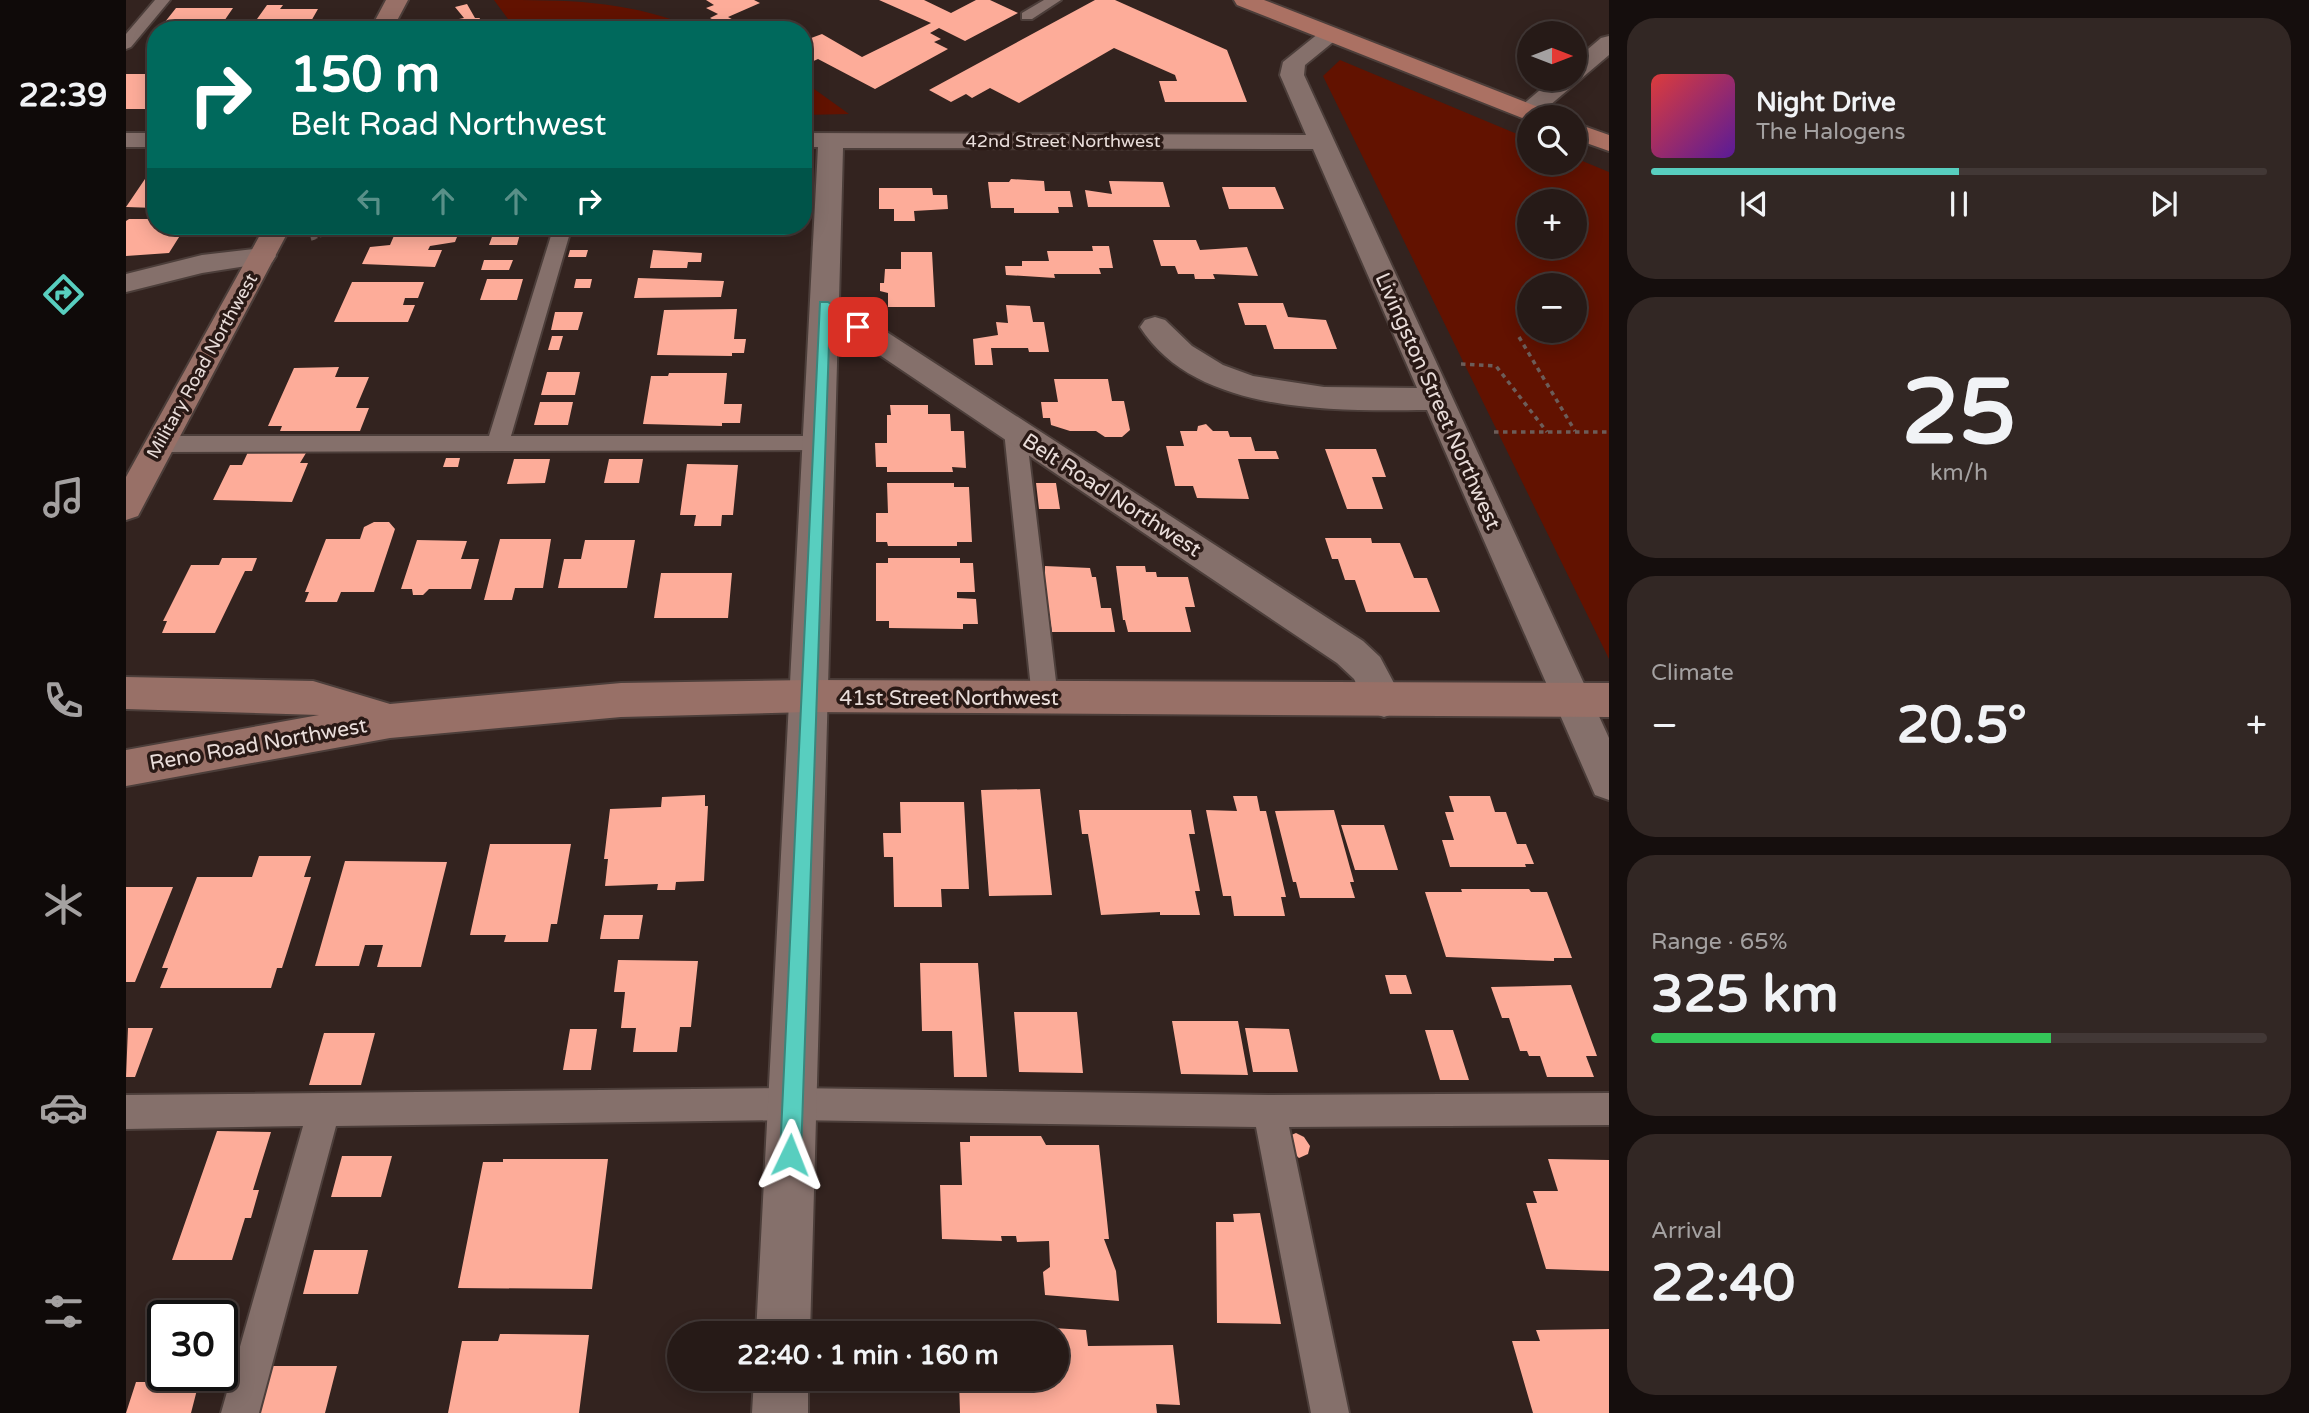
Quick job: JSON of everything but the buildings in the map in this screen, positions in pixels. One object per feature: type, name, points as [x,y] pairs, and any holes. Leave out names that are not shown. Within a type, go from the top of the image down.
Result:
[{"type":"main road","points":[[386,21],[397,0]]},
{"type":"main road","points":[[1245,0],[1517,108]]},
{"type":"main road","points":[[1587,135],[1609,144]]},
{"type":"main road","name":"Military Road Northwest","points":[[126,506],[262,256],[288,235]]},
{"type":"main road","name":"41st Street Northwest","points":[[126,693],[313,697],[390,721],[589,702],[809,696],[1590,700]]},
{"type":"main road","name":"Reno Road Northwest","points":[[126,768],[226,748],[390,721]]},
{"type":"street","name":"Livingston Street Northwest","points":[[1332,34],[1294,62],[1291,68],[1437,399],[1590,700],[1609,782]]},
{"type":"street","points":[[1587,62],[1609,43]]},
{"type":"street","points":[[1544,105],[1556,91]]},
{"type":"street","points":[[126,140],[147,140]]},
{"type":"street","name":"42nd Street Northwest","points":[[812,141],[1322,142]]},
{"type":"street","points":[[784,1321],[831,141]]},
{"type":"street","points":[[126,283],[202,264],[262,256]]},
{"type":"street","name":"Belt Road Northwest","points":[[824,304],[1350,652],[1367,668],[1384,700]]},
{"type":"street","points":[[1155,327],[1182,354],[1212,373],[1247,384],[1322,397],[1437,399]]},
{"type":"street","points":[[780,1413],[781,1391]]},
{"type":"lane","points":[[126,44],[163,0]]},
{"type":"lane","points":[[1027,16],[1054,0]]},
{"type":"lane","points":[[498,444],[560,235]]},
{"type":"lane","points":[[1015,431],[1045,698]]},
{"type":"lane","points":[[160,444],[819,444]]},
{"type":"lane","points":[[126,1112],[792,1104],[1269,1111],[1609,1109]]},
{"type":"lane","points":[[240,1413],[324,1111]]},
{"type":"lane","points":[[1269,1111],[1329,1413]]},
{"type":"path","points":[[1523,343],[1575,432]]},
{"type":"path","points":[[1456,364],[1496,366],[1504,372],[1546,432]]},
{"type":"path","points":[[1489,432],[1609,432]]},
{"type":"shaded area","points":[[494,0],[599,4],[624,7],[677,21],[509,21]]},
{"type":"shaded area","points":[[1340,60],[1517,134],[1517,175],[1587,175],[1587,163],[1609,172],[1609,659],[1323,76]]},
{"type":"shaded area","points":[[812,87],[849,114],[812,115]]},
{"type":"route","points":[[790,1155],[824,304],[858,327]]}]
